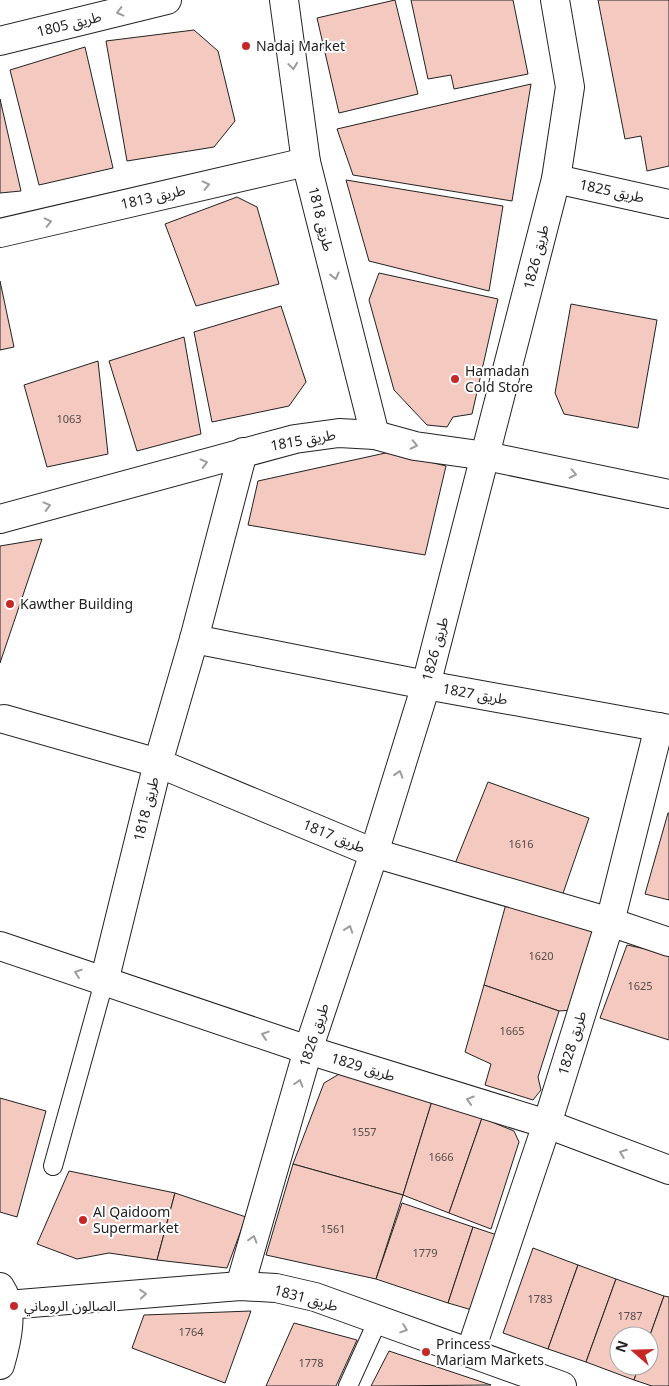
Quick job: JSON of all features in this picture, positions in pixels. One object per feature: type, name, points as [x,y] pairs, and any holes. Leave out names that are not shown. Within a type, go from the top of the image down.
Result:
[{"type":"street","name":"طريق 1805","points":[[0,41],[167,0]]},
{"type":"street","name":"طريق 1818","points":[[284,0],[306,162],[375,435]]},
{"type":"street","name":"طريق 1826","points":[[240,1286],[308,1050],[374,853],[426,685],[556,179],[570,88],[555,0]]},
{"type":"street","name":"طريق 1813","points":[[0,233],[306,162]]},
{"type":"street","name":"طريق 1825","points":[[556,179],[669,204]]},
{"type":"street","name":"طريق 1815","points":[[0,519],[243,452],[296,439],[339,433],[375,435],[415,446],[486,456],[669,494]]},
{"type":"street","name":"طريق 1818","points":[[104,982],[158,763],[194,639],[243,452]]},
{"type":"street","name":"طريق 1827","points":[[194,639],[426,685],[664,728]]},
{"type":"street","name":"طريق 1817","points":[[4,719],[158,763],[374,853],[610,922],[669,942]]},
{"type":"street","name":"طريق 1828","points":[[470,1353],[547,1124],[610,922],[664,728]]},
{"type":"street","name":"طريق 1829","points":[[0,946],[308,1050],[547,1124],[669,1170]]},
{"type":"street","name":"طريق 1831","points":[[4,1296],[240,1286],[276,1288],[315,1298],[562,1386]]},
{"type":"street","points":[[0,1365],[7,1339],[4,1296]]},
{"type":"lane","name":"طريق 1818","points":[[53,1166],[104,982]]},
{"type":"lane","points":[[348,1386],[378,1320]]},
{"type":"building","points":[[395,0],[418,94],[339,113],[317,18]]},
{"type":"building","points":[[411,0],[513,0],[528,74],[454,89],[451,75],[428,79]]},
{"type":"building","points":[[598,0],[669,0],[669,166],[647,171],[641,136],[625,139]]},
{"type":"building","points":[[194,30],[218,51],[235,121],[214,147],[127,161],[106,41]]},
{"type":"building","points":[[85,47],[113,168],[39,185],[10,70]]},
{"type":"building","points":[[531,84],[512,201],[353,175],[337,129]]},
{"type":"building","points":[[0,99],[21,191],[0,193]]},
{"type":"building","points":[[346,180],[503,206],[489,291],[369,261]]},
{"type":"building","points":[[237,197],[257,207],[279,284],[196,306],[165,224]]},
{"type":"building","points":[[379,273],[498,299],[472,414],[453,417],[447,427],[427,425],[394,390],[369,300]]},
{"type":"building","points":[[0,281],[14,347],[0,350]]},
{"type":"building","points":[[571,304],[657,320],[638,428],[564,414],[555,393]]},
{"type":"building","points":[[281,306],[306,382],[289,406],[212,422],[194,332]]},
{"type":"building","points":[[184,337],[201,434],[137,451],[109,361]]},
{"type":"building","points":[[98,361],[108,454],[47,467],[24,385]]},
{"type":"building","points":[[390,452],[446,466],[425,555],[248,525],[258,481]]},
{"type":"building","name":"Kawther Building","points":[[42,539],[0,663],[0,546]]},
{"type":"building","points":[[488,782],[589,818],[560,902],[452,871]]},
{"type":"building","points":[[669,813],[669,900],[645,894]]},
{"type":"building","points":[[507,900],[600,926],[572,1010],[559,1011],[484,985]]},
{"type":"building","points":[[627,945],[669,954],[669,1040],[600,1018]]},
{"type":"building","points":[[484,985],[559,1011],[538,1077],[541,1090],[533,1100],[485,1085],[491,1064],[465,1052]]},
{"type":"building","points":[[341,1073],[432,1101],[403,1195],[293,1164],[324,1083]]},
{"type":"building","points":[[0,1098],[46,1111],[17,1217],[0,1212]]},
{"type":"building","points":[[432,1101],[482,1118],[449,1213],[403,1195]]},
{"type":"building","points":[[482,1118],[514,1131],[519,1142],[491,1229],[449,1213]]},
{"type":"building","points":[[293,1164],[403,1195],[376,1279],[266,1255]]},
{"type":"building","points":[[69,1171],[175,1193],[157,1260],[109,1253],[77,1259],[37,1244]]},
{"type":"building","points":[[175,1193],[246,1217],[227,1268],[157,1260]]},
{"type":"building","points":[[402,1203],[473,1227],[448,1303],[376,1279]]},
{"type":"building","points":[[473,1227],[497,1235],[472,1310],[448,1303]]},
{"type":"building","points":[[533,1248],[578,1265],[548,1349],[503,1333]]},
{"type":"building","points":[[578,1265],[616,1279],[586,1362],[548,1349]]},
{"type":"building","points":[[616,1279],[664,1296],[653,1326],[609,1326],[609,1371],[586,1362]]},
{"type":"building","points":[[664,1296],[669,1297],[669,1386],[652,1386],[634,1380],[635,1376],[659,1376],[659,1326],[653,1326]]},
{"type":"building","points":[[251,1311],[225,1383],[132,1348],[144,1315]]},
{"type":"building","points":[[294,1323],[357,1340],[336,1386],[266,1386]]},
{"type":"building","points":[[389,1351],[491,1385],[371,1386]]},
{"type":"building","points":[[623,1376],[635,1376],[634,1380]]},
{"type":"place","name":"Nadaj Market","points":[[246,46]]},
{"type":"place","name":"Hamadan Cold Store","points":[[455,379]]},
{"type":"place","name":"Kawther Building","points":[[10,604]]},
{"type":"place","name":"Al Qaidoom Supermarket","points":[[83,1220]]},
{"type":"place","name":"الصالون الروماني","points":[[14,1306]]},
{"type":"place","name":"Princess Mariam Markets","points":[[426,1352]]}]
